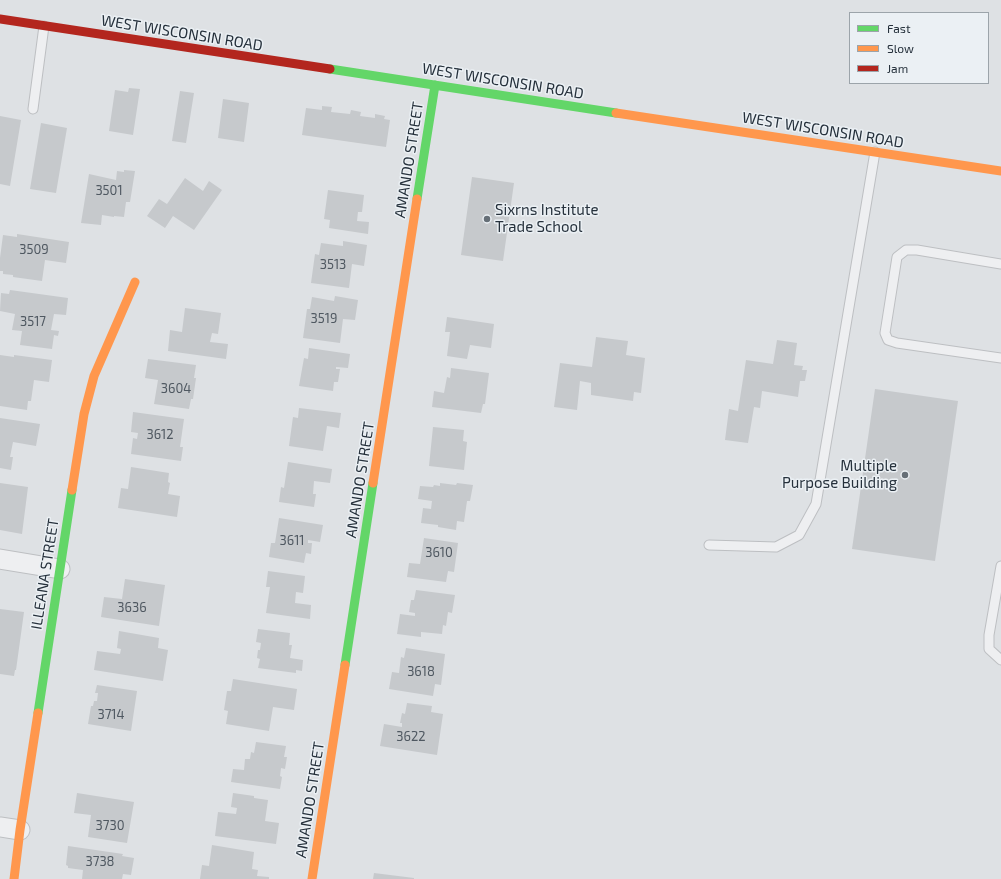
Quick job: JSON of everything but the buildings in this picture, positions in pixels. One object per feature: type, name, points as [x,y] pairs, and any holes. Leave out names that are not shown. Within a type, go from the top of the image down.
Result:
[{"type":"street","name":"WEST WISCONSIN ROAD","points":[[0,19],[1001,170]]},
{"type":"street","name":"AMANDO STREET","points":[[312,879],[435,85]]},
{"type":"street","name":"ILLEANA STREET","points":[[14,879],[20,830],[84,414],[94,376],[136,282]]},
{"type":"street","points":[[0,559],[60,569]]},
{"type":"street","points":[[0,827],[20,830]]},
{"type":"lane","points":[[33,109],[44,26]]},
{"type":"lane","points":[[709,545],[776,547],[799,535],[816,504],[875,152]]},
{"type":"lane","points":[[1001,264],[917,250],[906,250],[898,257],[885,333],[888,340],[897,343],[1001,358]]},
{"type":"lane","points":[[1001,566],[990,635],[990,649],[1001,660]]},
{"type":"traffic: fast","points":[[330,69],[616,113]]},
{"type":"traffic: fast","points":[[417,199],[435,85]]},
{"type":"traffic: fast","points":[[345,665],[373,483]]},
{"type":"traffic: fast","points":[[38,713],[72,490]]},
{"type":"traffic: slow","points":[[616,113],[1001,171]]},
{"type":"traffic: slow","points":[[373,483],[417,199]]},
{"type":"traffic: slow","points":[[72,490],[84,414],[94,376],[135,282]]},
{"type":"traffic: slow","points":[[312,879],[345,665]]},
{"type":"traffic: slow","points":[[14,879],[38,713]]},
{"type":"traffic: jam","points":[[0,19],[330,69]]},
{"type":"place","name":"Sixrns Institute Trade School","points":[[487,219]]},
{"type":"place","name":"Multiple Purpose Building","points":[[905,475]]}]
